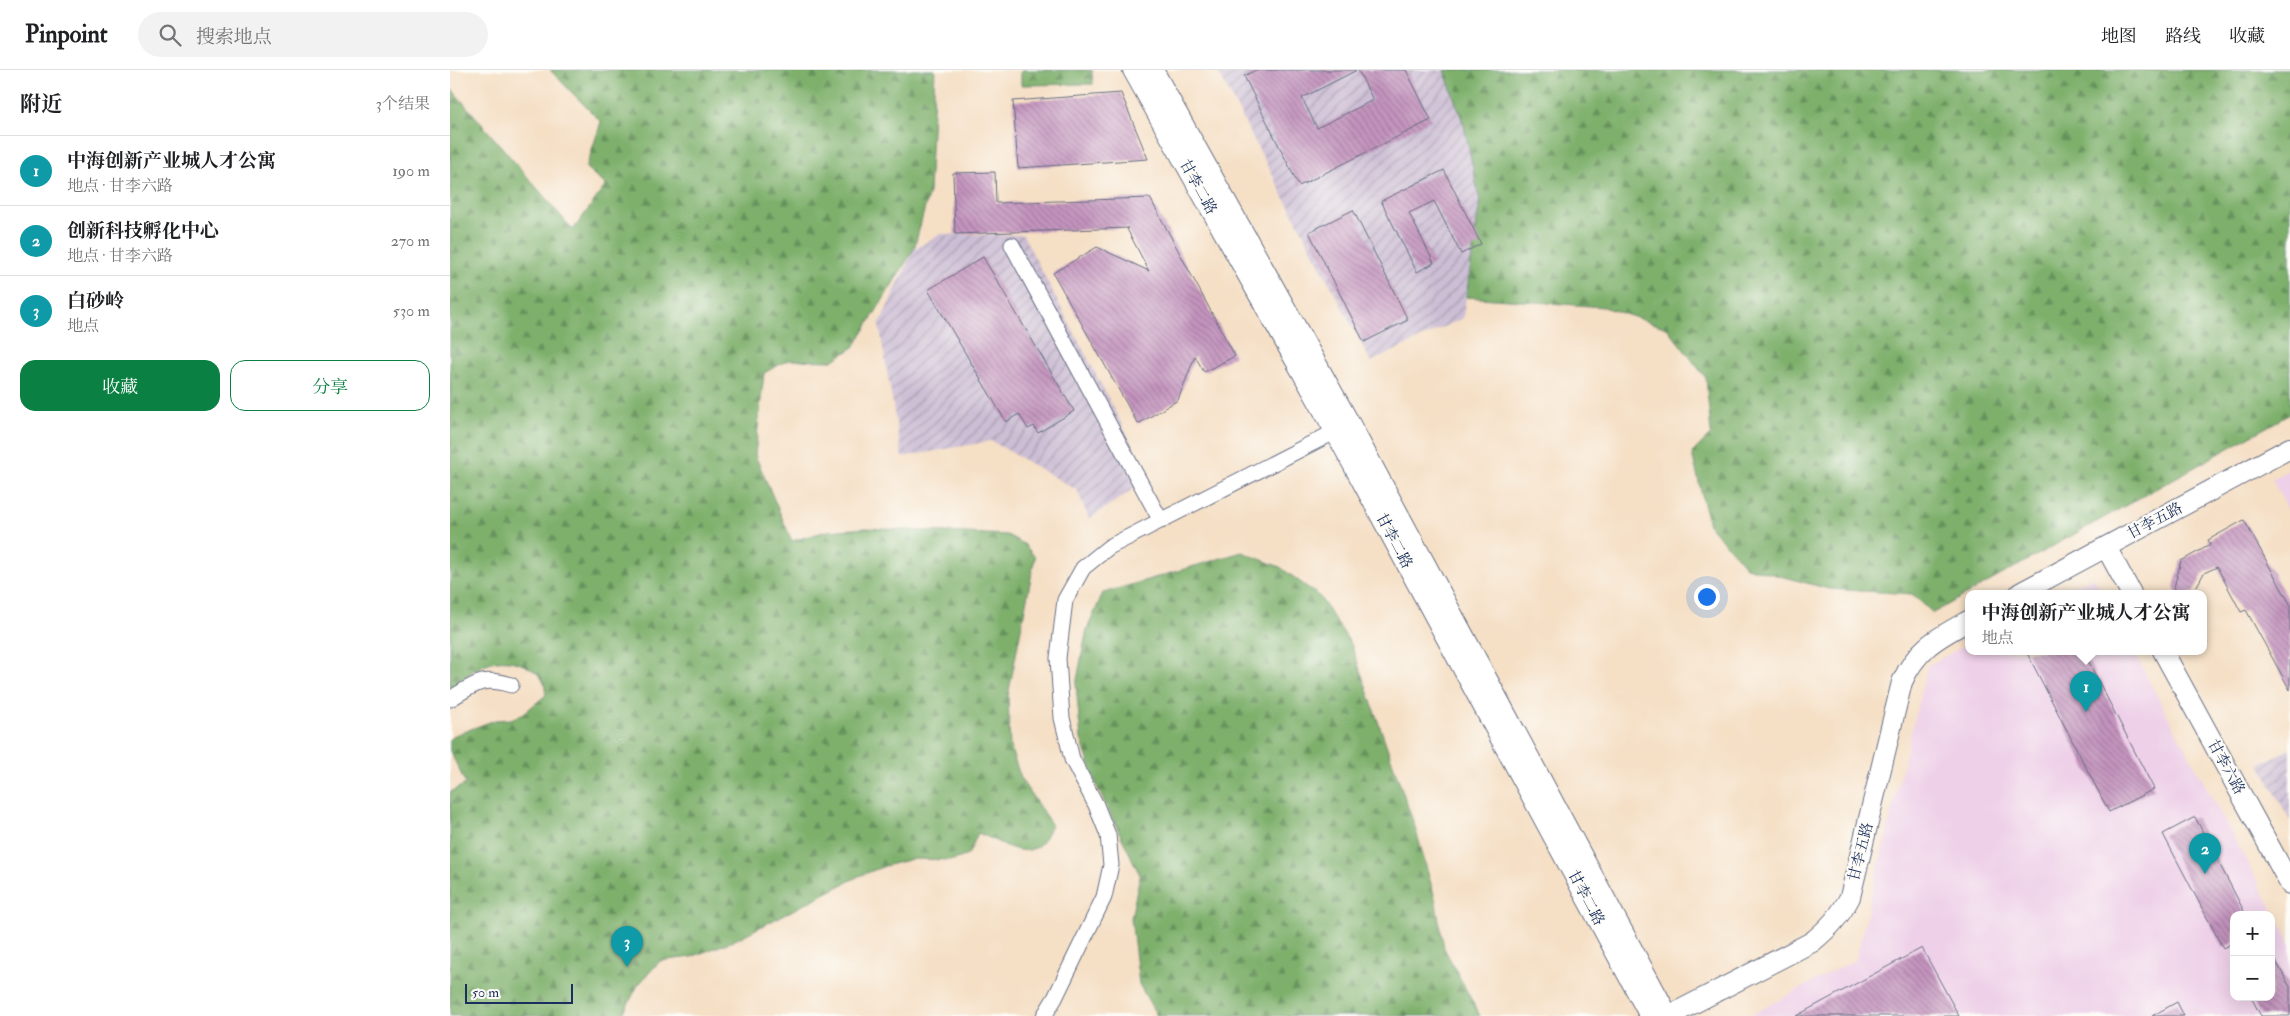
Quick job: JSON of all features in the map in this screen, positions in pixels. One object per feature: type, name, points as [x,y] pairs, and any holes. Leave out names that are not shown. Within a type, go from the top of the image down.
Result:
[{"type":"main road","name":"甘李二路","points":[[1132,70],[1342,427],[1668,1016]]},
{"type":"main road","name":"甘李二路","points":[[1153,70],[1650,1016]]},
{"type":"main road","name":"甘李五路","points":[[2026,590],[2290,448]]},
{"type":"main road","points":[[2106,547],[2129,590]]},
{"type":"main road","name":"甘李五路","points":[[1668,1016],[1812,942],[1828,930],[1841,914],[1850,897],[1909,665],[1921,650],[1940,636],[1965,623]]},
{"type":"main road","name":"甘李六路","points":[[2165,655],[2290,884]]},
{"type":"street","points":[[1012,245],[1161,521]]},
{"type":"street","points":[[1044,1016],[1055,998],[1104,897],[1111,864],[1108,835],[1096,805],[1072,760],[1062,718],[1058,658],[1065,600],[1083,568],[1108,547],[1342,427]]},
{"type":"street","points":[[450,699],[477,683],[494,679],[512,685]]},
{"type":"shaded area","points":[[1217,70],[1444,70],[1464,125],[1480,201],[1463,318],[1371,362]]},
{"type":"shaded area","points":[[941,234],[1023,235],[1150,478],[1089,519],[1077,490],[991,441],[902,457],[879,325],[914,249]]},
{"type":"shaded area","points":[[2290,469],[2290,514],[2272,479]]},
{"type":"shaded area","points":[[2093,577],[2100,590],[2068,590]]},
{"type":"shaded area","points":[[1965,646],[1965,655],[2135,655],[2273,911],[2230,911],[2230,1001],[2275,1001],[2275,914],[2290,942],[2290,1016],[1749,1016],[1856,959],[1927,666]]},
{"type":"shaded area","points":[[2290,749],[2290,821],[2260,764]]},
{"type":"green space","points":[[550,70],[935,70],[929,192],[914,249],[854,347],[832,361],[788,360],[764,373],[755,455],[792,541],[827,531],[866,528],[1007,535],[1024,544],[1035,557],[1008,696],[1010,747],[1022,781],[1051,824],[1045,838],[1037,846],[1029,850],[1011,848],[978,833],[968,855],[954,860],[912,859],[885,866],[859,876],[733,941],[691,957],[660,961],[638,985],[622,1016],[450,1016],[450,792],[466,784],[450,751],[450,740],[455,735],[495,720],[511,719],[524,713],[546,695],[544,683],[534,671],[520,664],[504,661],[496,661],[478,668],[450,689],[450,87],[573,230],[606,185],[586,168],[601,122]]},
{"type":"green space","points":[[1021,70],[1092,70],[1093,84],[1021,85]]},
{"type":"green space","points":[[1444,70],[2290,70],[2290,414],[1974,590],[1965,590],[1965,595],[1933,613],[1912,594],[1829,589],[1746,567],[1709,525],[1692,453],[1711,434],[1706,378],[1667,328],[1604,307],[1466,297],[1480,201],[1464,125]]},
{"type":"green space","points":[[1242,552],[1280,567],[1319,596],[1351,644],[1415,827],[1435,898],[1444,948],[1480,1016],[1157,1016],[1139,984],[1131,918],[1140,875],[1098,789],[1081,739],[1076,685],[1087,629],[1103,593]]},
{"type":"building","points":[[1256,70],[1357,70],[1302,98],[1317,128],[1373,100],[1358,70],[1406,70],[1431,120],[1299,186],[1244,76]]},
{"type":"building","points":[[1121,93],[1148,159],[1018,168],[1013,101]]},
{"type":"building","points":[[1444,170],[1481,244],[1461,254],[1434,201],[1409,213],[1434,263],[1417,272],[1381,201]]},
{"type":"building","points":[[995,172],[996,203],[1150,198],[1235,356],[1204,372],[1195,356],[1178,400],[1138,424],[1053,273],[1097,247],[1149,271],[1127,229],[1129,228],[955,234],[953,173]]},
{"type":"building","points":[[1353,210],[1408,320],[1364,342],[1309,232]]},
{"type":"building","points":[[983,257],[1074,411],[1038,433],[1034,426],[1028,429],[1019,414],[1006,422],[928,290]]},
{"type":"building","points":[[2244,520],[2290,604],[2290,690],[2246,610],[2241,612],[2217,567],[2204,573],[2195,590],[2176,590],[2174,587],[2181,561],[2210,545],[2208,540]]},
{"type":"building","points":[[2028,655],[2085,655],[2154,789],[2109,812]]},
{"type":"building","points":[[2195,817],[2244,911],[2230,911],[2230,944],[2223,948],[2163,834]]},
{"type":"building","points":[[1922,948],[1959,1016],[1796,1016]]},
{"type":"building","points":[[2275,959],[2290,987],[2290,1016],[2261,1016],[2253,1001],[2275,1001]]},
{"type":"building","points":[[2177,1002],[2184,1016],[2152,1016]]},
{"type":"place","name":"中海创新产业城人才公寓","points":[[2086,712]]},
{"type":"place","name":"创新科技孵化中心","points":[[2205,874]]},
{"type":"place","name":"白砂岭","points":[[627,967]]}]
